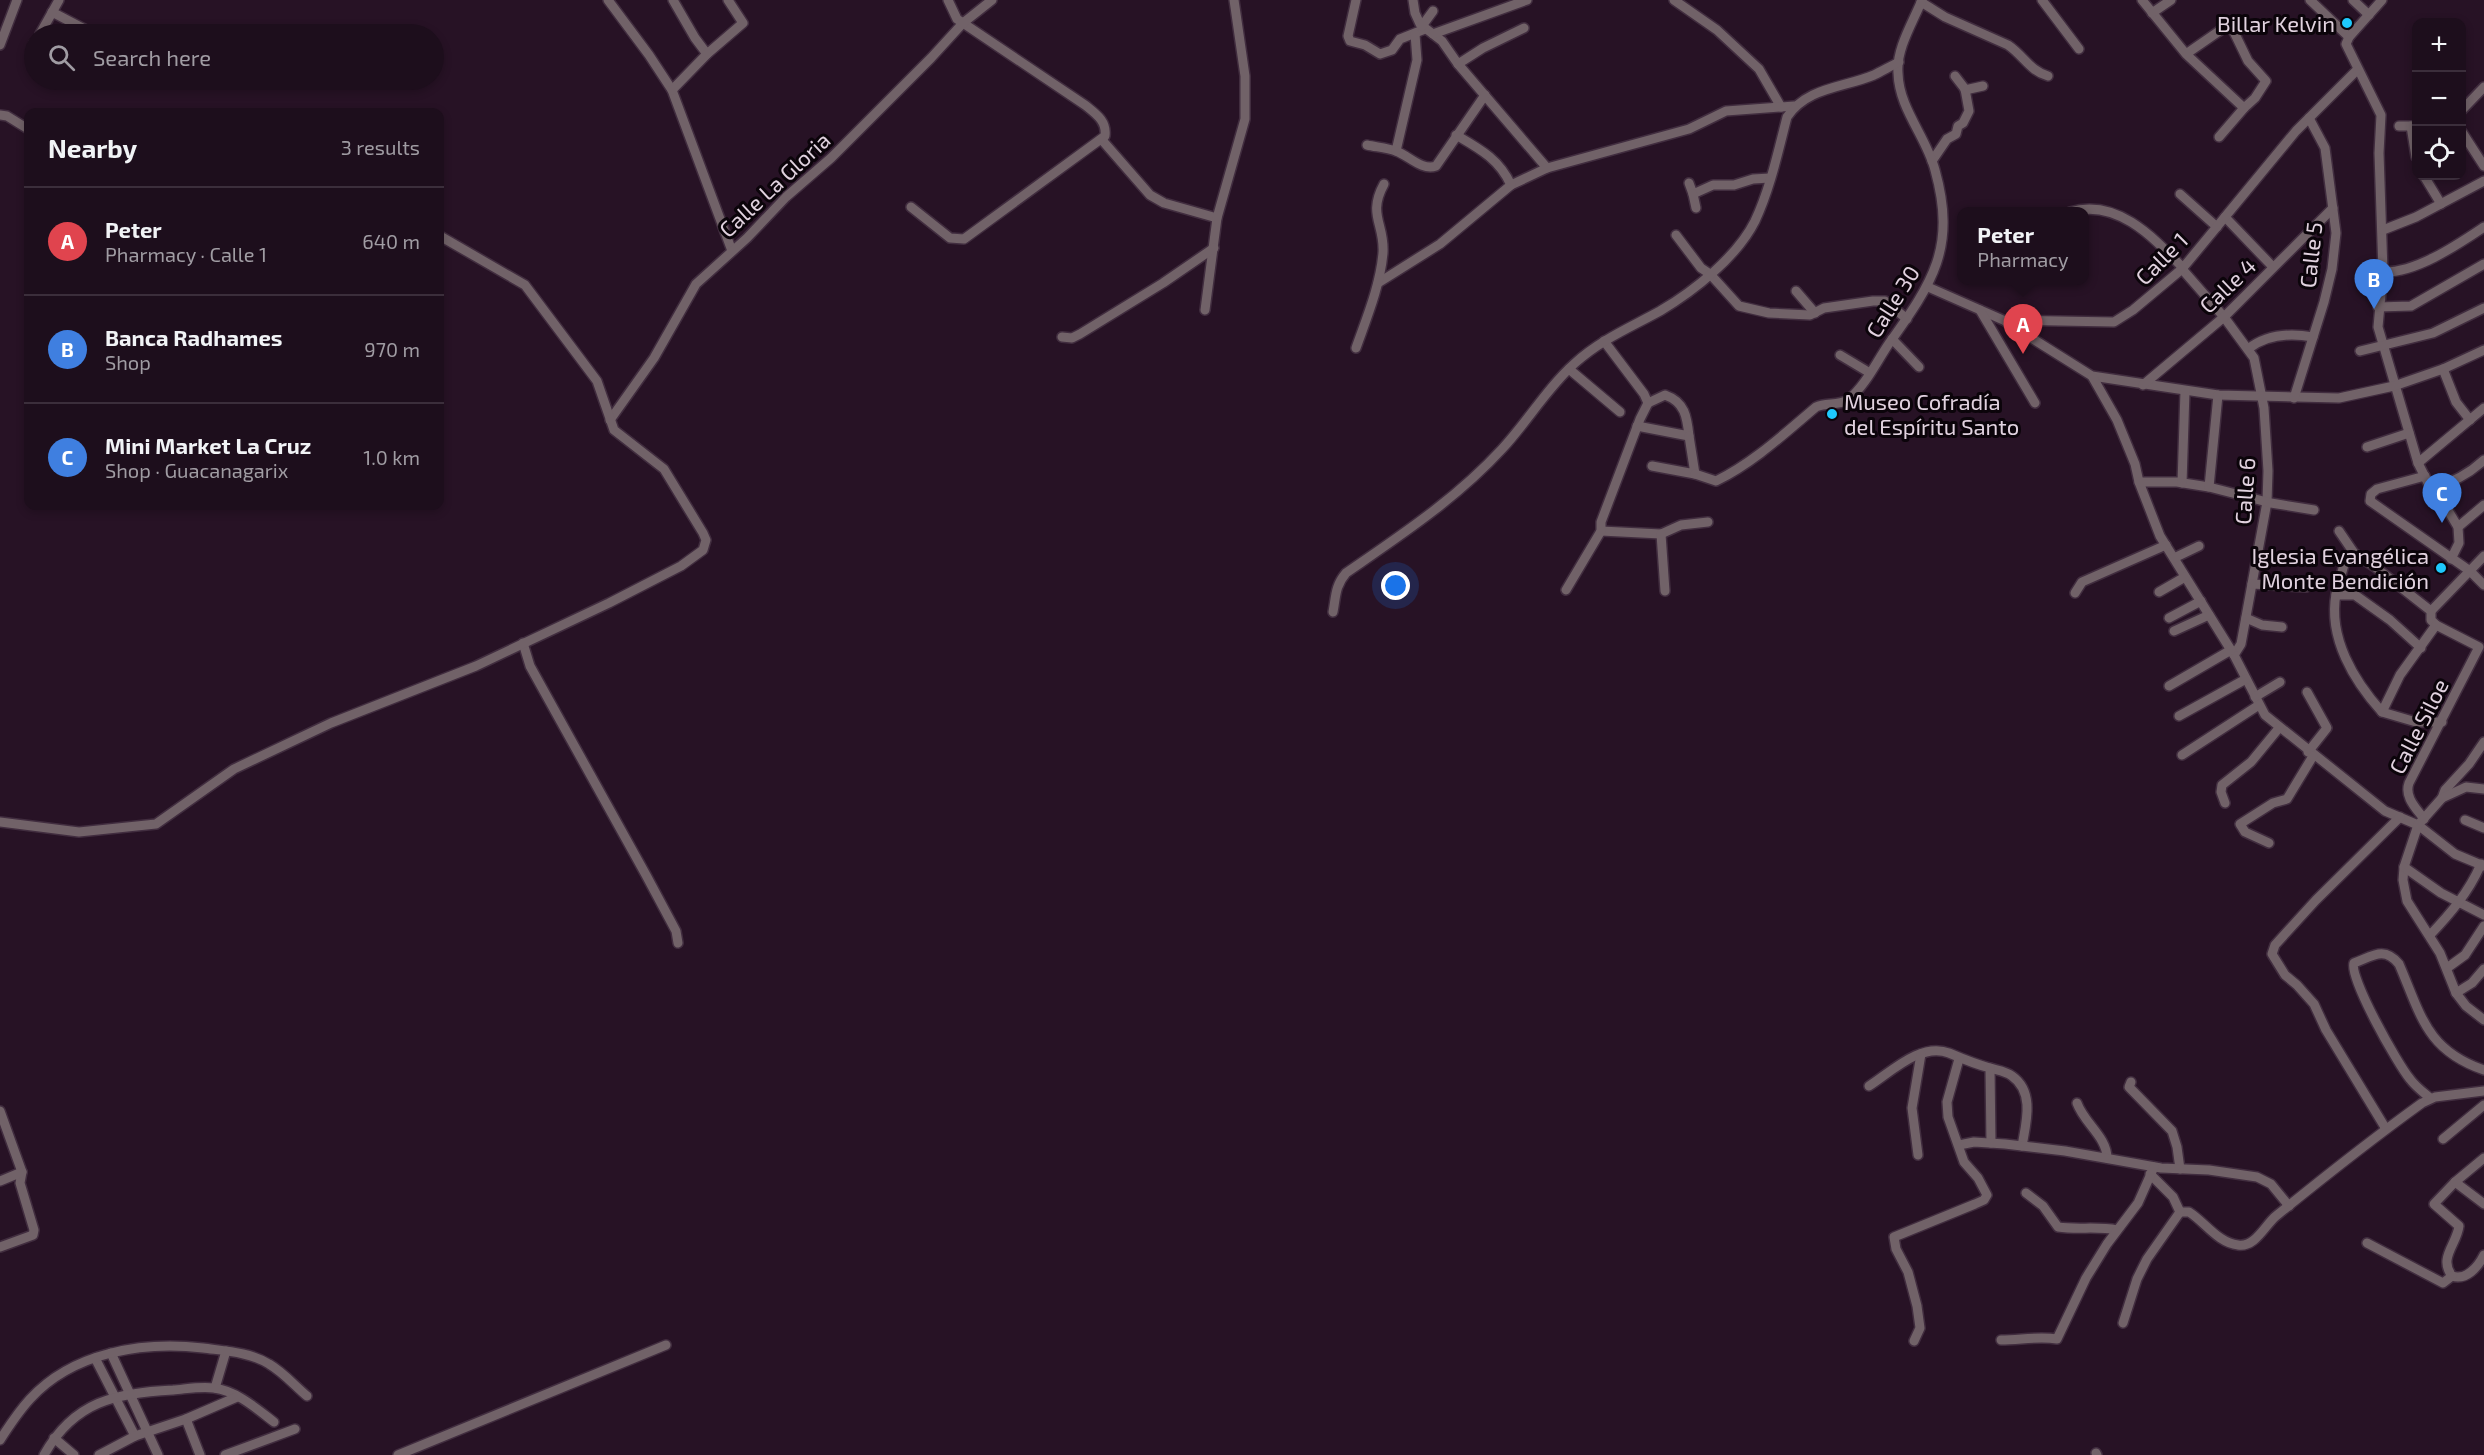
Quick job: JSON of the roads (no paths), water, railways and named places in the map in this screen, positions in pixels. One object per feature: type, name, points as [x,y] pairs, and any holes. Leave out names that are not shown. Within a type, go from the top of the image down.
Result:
[{"type":"street","points":[[0,45],[17,0]]},
{"type":"street","points":[[45,24],[59,0]]},
{"type":"street","points":[[608,0],[672,90],[732,251]]},
{"type":"street","points":[[673,0],[695,39],[707,54]]},
{"type":"street","points":[[672,90],[707,54],[743,23],[728,0]]},
{"type":"street","points":[[911,207],[950,238],[964,239],[1105,136],[1106,129],[1103,121],[1085,105],[957,19],[948,0]]},
{"type":"street","name":"Calle La Gloria","points":[[610,420],[654,358],[696,284],[923,67],[963,23],[992,0]]},
{"type":"street","points":[[1205,310],[1217,218],[1245,119],[1244,65],[1234,0]]},
{"type":"street","points":[[1356,0],[1348,31],[1350,41],[1365,45],[1380,54],[1392,50],[1400,39],[1527,0]]},
{"type":"street","points":[[1413,0],[1415,13],[1427,30],[1442,41],[1458,64],[1546,168]]},
{"type":"street","points":[[1674,0],[1717,30],[1759,69],[1781,107]]},
{"type":"street","points":[[2042,0],[2079,49]]},
{"type":"street","points":[[2142,0],[2186,54],[2244,108]]},
{"type":"street","points":[[2152,13],[2171,0]]},
{"type":"street","points":[[2310,0],[2347,39],[2357,70],[2380,115],[2383,272],[2378,307],[2378,327],[2418,463],[2431,489],[2446,507],[2457,527],[2459,543],[2451,559]]},
{"type":"street","points":[[2354,0],[2369,15]]},
{"type":"street","points":[[2347,39],[2382,0]]},
{"type":"street","points":[[1921,1],[1945,17],[2008,45],[2031,68],[2048,76]]},
{"type":"street","name":"Calle 30","points":[[1695,474],[1716,481],[1780,437],[1816,407],[1848,400],[1870,373],[1928,287],[1943,245],[1938,187],[1932,161],[1902,98],[1897,72],[1901,52],[1921,1]]},
{"type":"street","points":[[1427,30],[1433,11]]},
{"type":"street","points":[[52,12],[75,24]]},
{"type":"street","points":[[2186,54],[2229,25],[2246,58],[2266,79],[2255,98],[2219,137]]},
{"type":"street","points":[[1458,64],[1483,48],[1524,28]]},
{"type":"street","points":[[1396,151],[1417,60],[1414,34]]},
{"type":"street","points":[[1378,283],[1440,244],[1510,185],[1546,168],[1689,129],[1726,111],[1794,106],[1821,91],[1874,75],[1899,62]]},
{"type":"street","name":"Calle 1","points":[[1928,287],[2004,320],[2111,323],[2133,310],[2183,268],[2309,118],[2357,70]]},
{"type":"street","points":[[1932,161],[1947,139],[1956,134],[1958,126],[1969,111],[1965,90],[1955,76]]},
{"type":"street","points":[[1965,90],[1983,86]]},
{"type":"street","points":[[2466,107],[2484,87]]},
{"type":"street","points":[[1367,145],[1396,151],[1422,165],[1432,167],[1440,161],[1485,96]]},
{"type":"street","points":[[1333,612],[1335,591],[1339,581],[1346,573],[1404,535],[1450,498],[1501,451],[1531,417],[1548,390],[1569,369],[1604,341],[1687,294],[1731,253],[1753,224],[1770,178],[1787,117],[1794,106]]},
{"type":"street","points":[[0,115],[7,116],[24,127]]},
{"type":"street","name":"Calle 5","points":[[2294,398],[2332,269],[2336,233],[2325,148],[2309,118]]},
{"type":"street","points":[[2399,126],[2412,126]]},
{"type":"street","points":[[1456,135],[1488,153],[1498,162],[1510,185]]},
{"type":"street","points":[[2466,138],[2484,166]]},
{"type":"street","points":[[1102,140],[1150,195],[1164,203],[1217,218]]},
{"type":"street","points":[[2475,151],[2484,144]]},
{"type":"street","points":[[1693,194],[1713,185],[1734,185],[1753,179],[1770,178]]},
{"type":"street","points":[[2426,180],[2441,204]]},
{"type":"street","points":[[2383,230],[2441,204],[2484,181]]},
{"type":"street","points":[[1689,183],[1696,208]]},
{"type":"street","points":[[1356,348],[1378,283],[1383,250],[1376,215],[1377,198],[1384,184]]},
{"type":"street","points":[[2180,194],[2217,227]]},
{"type":"street","name":"Calle 6","points":[[2089,208],[2114,212],[2151,235],[2183,268],[2224,317],[2254,358],[2262,397],[2268,471],[2267,502],[2241,644],[2233,652]]},
{"type":"street","name":"Calle 4","points":[[2143,385],[2224,317],[2333,208]]},
{"type":"street","points":[[2225,218],[2273,267]]},
{"type":"street","points":[[2383,272],[2405,270],[2420,264],[2484,227]]},
{"type":"street","points":[[1676,235],[1701,268],[1710,274],[1739,306],[1769,313],[1810,315],[1836,306],[1885,301],[1907,319]]},
{"type":"street","points":[[0,822],[79,832],[156,824],[234,768],[331,723],[476,666],[681,566],[703,550],[706,540],[703,533],[664,469],[614,430],[597,381],[525,285],[444,238]]},
{"type":"street","points":[[1062,337],[1072,338],[1163,283],[1214,248]]},
{"type":"street","points":[[2378,307],[2411,306],[2484,264]]},
{"type":"street","points":[[1796,291],[1815,313]]},
{"type":"street","points":[[2360,351],[2433,333],[2484,308]]},
{"type":"street","points":[[1980,310],[2035,403]]},
{"type":"street","points":[[2004,320],[2092,376],[2218,395],[2339,398],[2394,386],[2444,369],[2484,350]]},
{"type":"street","points":[[2248,350],[2255,344],[2279,336],[2293,334],[2313,337]]},
{"type":"street","points":[[1893,339],[1919,367]]},
{"type":"street","points":[[1604,341],[1644,394],[1648,403]]},
{"type":"street","points":[[1840,355],[1870,373]]},
{"type":"street","points":[[1569,369],[1620,412]]},
{"type":"street","points":[[2444,369],[2456,402],[2470,420]]},
{"type":"street","points":[[2092,376],[2116,420],[2135,464],[2139,482],[2160,536],[2233,652],[2265,715],[2311,754],[2385,810],[2400,817],[2421,822],[2455,854],[2482,865],[2459,902],[2430,935]]},
{"type":"street","points":[[2182,483],[2185,391]]},
{"type":"street","points":[[1566,590],[1601,531],[1601,522],[1648,403],[1665,395],[1680,403],[1685,412],[1695,474],[1652,466]]},
{"type":"street","points":[[2209,487],[2218,395]]},
{"type":"street","points":[[2418,463],[2484,408]]},
{"type":"street","points":[[1637,426],[1689,436]]},
{"type":"street","points":[[2367,447],[2409,433]]},
{"type":"street","points":[[2431,489],[2449,484],[2470,473],[2484,460]]},
{"type":"street","points":[[2425,476],[2377,489],[2370,494],[2370,501],[2470,571],[2484,585]]},
{"type":"street","points":[[2139,482],[2182,483],[2209,487],[2267,502],[2314,510]]},
{"type":"street","points":[[2457,527],[2484,505]]},
{"type":"street","points":[[1601,531],[1661,534],[1681,525],[1708,522]]},
{"type":"street","points":[[2339,531],[2354,553],[2431,610],[2432,620],[2436,625],[2400,675],[2382,712]]},
{"type":"street","points":[[1661,534],[1665,591]]},
{"type":"street","points":[[2075,592],[2082,582],[2166,546]]},
{"type":"street","points":[[2174,558],[2199,546]]},
{"type":"street","points":[[2354,553],[2346,557],[2336,595],[2335,616],[2338,638],[2346,657],[2368,697],[2382,712],[2416,722],[2442,722]]},
{"type":"street","points":[[2431,610],[2484,556]]},
{"type":"street","points":[[2159,592],[2185,577]]},
{"type":"street","points":[[2252,584],[2306,586]]},
{"type":"street","points":[[2336,595],[2355,595],[2383,614],[2421,648]]},
{"type":"street","points":[[2169,618],[2201,601]]},
{"type":"street","points":[[2174,631],[2209,615]]},
{"type":"street","points":[[2246,618],[2262,626],[2282,627]]},
{"type":"street","name":"Calle Siloe","points":[[2421,822],[2407,790],[2415,769],[2480,650],[2478,645],[2436,625]]},
{"type":"street","points":[[523,644],[530,666],[676,931],[678,943]]},
{"type":"street","points":[[2169,686],[2233,652]]},
{"type":"street","points":[[2179,716],[2246,679]]},
{"type":"street","points":[[2182,755],[2280,682]]},
{"type":"street","points":[[2269,843],[2245,832],[2240,824],[2273,804],[2287,799],[2327,728],[2307,692]]},
{"type":"street","points":[[2225,802],[2221,792],[2222,784],[2251,762],[2279,728]]},
{"type":"street","points":[[2482,1015],[2456,993],[2447,968],[2430,935],[2407,901],[2404,867],[2421,822],[2442,798],[2445,790],[2469,764],[2484,742]]},
{"type":"street","points":[[2442,798],[2466,787],[2484,789]]},
{"type":"street","points":[[2386,1129],[2326,1030],[2314,1005],[2285,975],[2272,954],[2275,945],[2316,900],[2400,817]]},
{"type":"street","points":[[2465,820],[2484,828]]},
{"type":"street","points":[[2404,867],[2441,893],[2484,915]]},
{"type":"street","points":[[2447,968],[2465,955],[2484,926]]},
{"type":"street","points":[[2430,1098],[2411,1081],[2402,1068],[2367,1004],[2352,970],[2354,963],[2380,953],[2393,956],[2399,964],[2433,1040],[2450,1053],[2484,1070]]},
{"type":"street","points":[[2456,993],[2472,983],[2484,969]]},
{"type":"street","points":[[1869,1086],[1921,1054],[1935,1051],[1949,1053],[1959,1059],[2011,1075],[2024,1089],[2027,1114],[2022,1146]]},
{"type":"street","points":[[1918,1155],[1912,1108],[1921,1054]]},
{"type":"street","points":[[1914,1341],[1920,1328],[1917,1306],[1908,1272],[1896,1249],[1894,1237],[1984,1200],[1987,1195],[1985,1188],[1964,1162],[1948,1117],[1947,1102],[1959,1059]]},
{"type":"street","points":[[1989,1068],[1990,1143]]},
{"type":"street","points":[[2131,1082],[2129,1087],[2172,1131],[2180,1169]]},
{"type":"street","points":[[2180,1212],[2189,1212],[2211,1232],[2237,1245],[2247,1245],[2269,1222],[2386,1129],[2430,1098],[2484,1090]]},
{"type":"street","points":[[2077,1103],[2080,1114],[2106,1146],[2107,1158]]},
{"type":"street","points":[[2444,1139],[2484,1105]]},
{"type":"street","points":[[0,1111],[22,1172],[20,1183],[34,1230],[33,1235],[0,1247]]},
{"type":"street","points":[[1959,1145],[1965,1142],[2022,1146],[2107,1158],[2152,1170],[2209,1170],[2257,1177],[2271,1184],[2289,1206]]},
{"type":"street","points":[[2452,1276],[2445,1265],[2459,1226],[2434,1204],[2455,1182],[2484,1158]]},
{"type":"street","points":[[2152,1170],[2173,1197],[2180,1212]]},
{"type":"street","points":[[2001,1340],[2019,1340],[2039,1336],[2057,1339],[2086,1278],[2117,1230],[2138,1203],[2152,1170]]},
{"type":"street","points":[[0,1181],[22,1172]]},
{"type":"street","points":[[2455,1182],[2484,1204]]},
{"type":"street","points":[[2026,1193],[2043,1206],[2058,1227],[2072,1229],[2102,1227],[2117,1230]]},
{"type":"street","points":[[2123,1323],[2137,1279],[2147,1259],[2180,1212]]},
{"type":"street","points":[[2367,1243],[2444,1283],[2452,1276],[2461,1277],[2473,1271],[2484,1255]]},
{"type":"street","points":[[398,1455],[666,1345]]},
{"type":"street","points":[[0,1440],[30,1399],[43,1387],[95,1358],[132,1348],[191,1347],[238,1352],[269,1364],[308,1396]]},
{"type":"street","points":[[215,1388],[226,1351]]},
{"type":"street","points":[[111,1353],[158,1455]]},
{"type":"street","points":[[95,1358],[135,1436]]},
{"type":"street","points":[[44,1455],[54,1438],[68,1423],[86,1410],[115,1396],[129,1393],[215,1388],[247,1401],[274,1422]]},
{"type":"street","points":[[99,1455],[135,1436],[186,1419],[237,1397]]},
{"type":"street","points":[[186,1419],[200,1455]]},
{"type":"street","points":[[225,1455],[244,1452],[295,1429]]},
{"type":"street","points":[[54,1438],[74,1455]]},
{"type":"place","name":"Billar Kelvin","points":[[2347,23]]},
{"type":"place","name":"Banca Radhames","points":[[2374,309]]},
{"type":"place","name":"Peter","points":[[2023,354]]},
{"type":"place","name":"Museo Cofradía del Espíritu Santo","points":[[1832,414]]},
{"type":"place","name":"Mini Market La Cruz","points":[[2442,523]]},
{"type":"place","name":"Iglesia Evangélica Monte Bendición","points":[[2441,568]]}]
